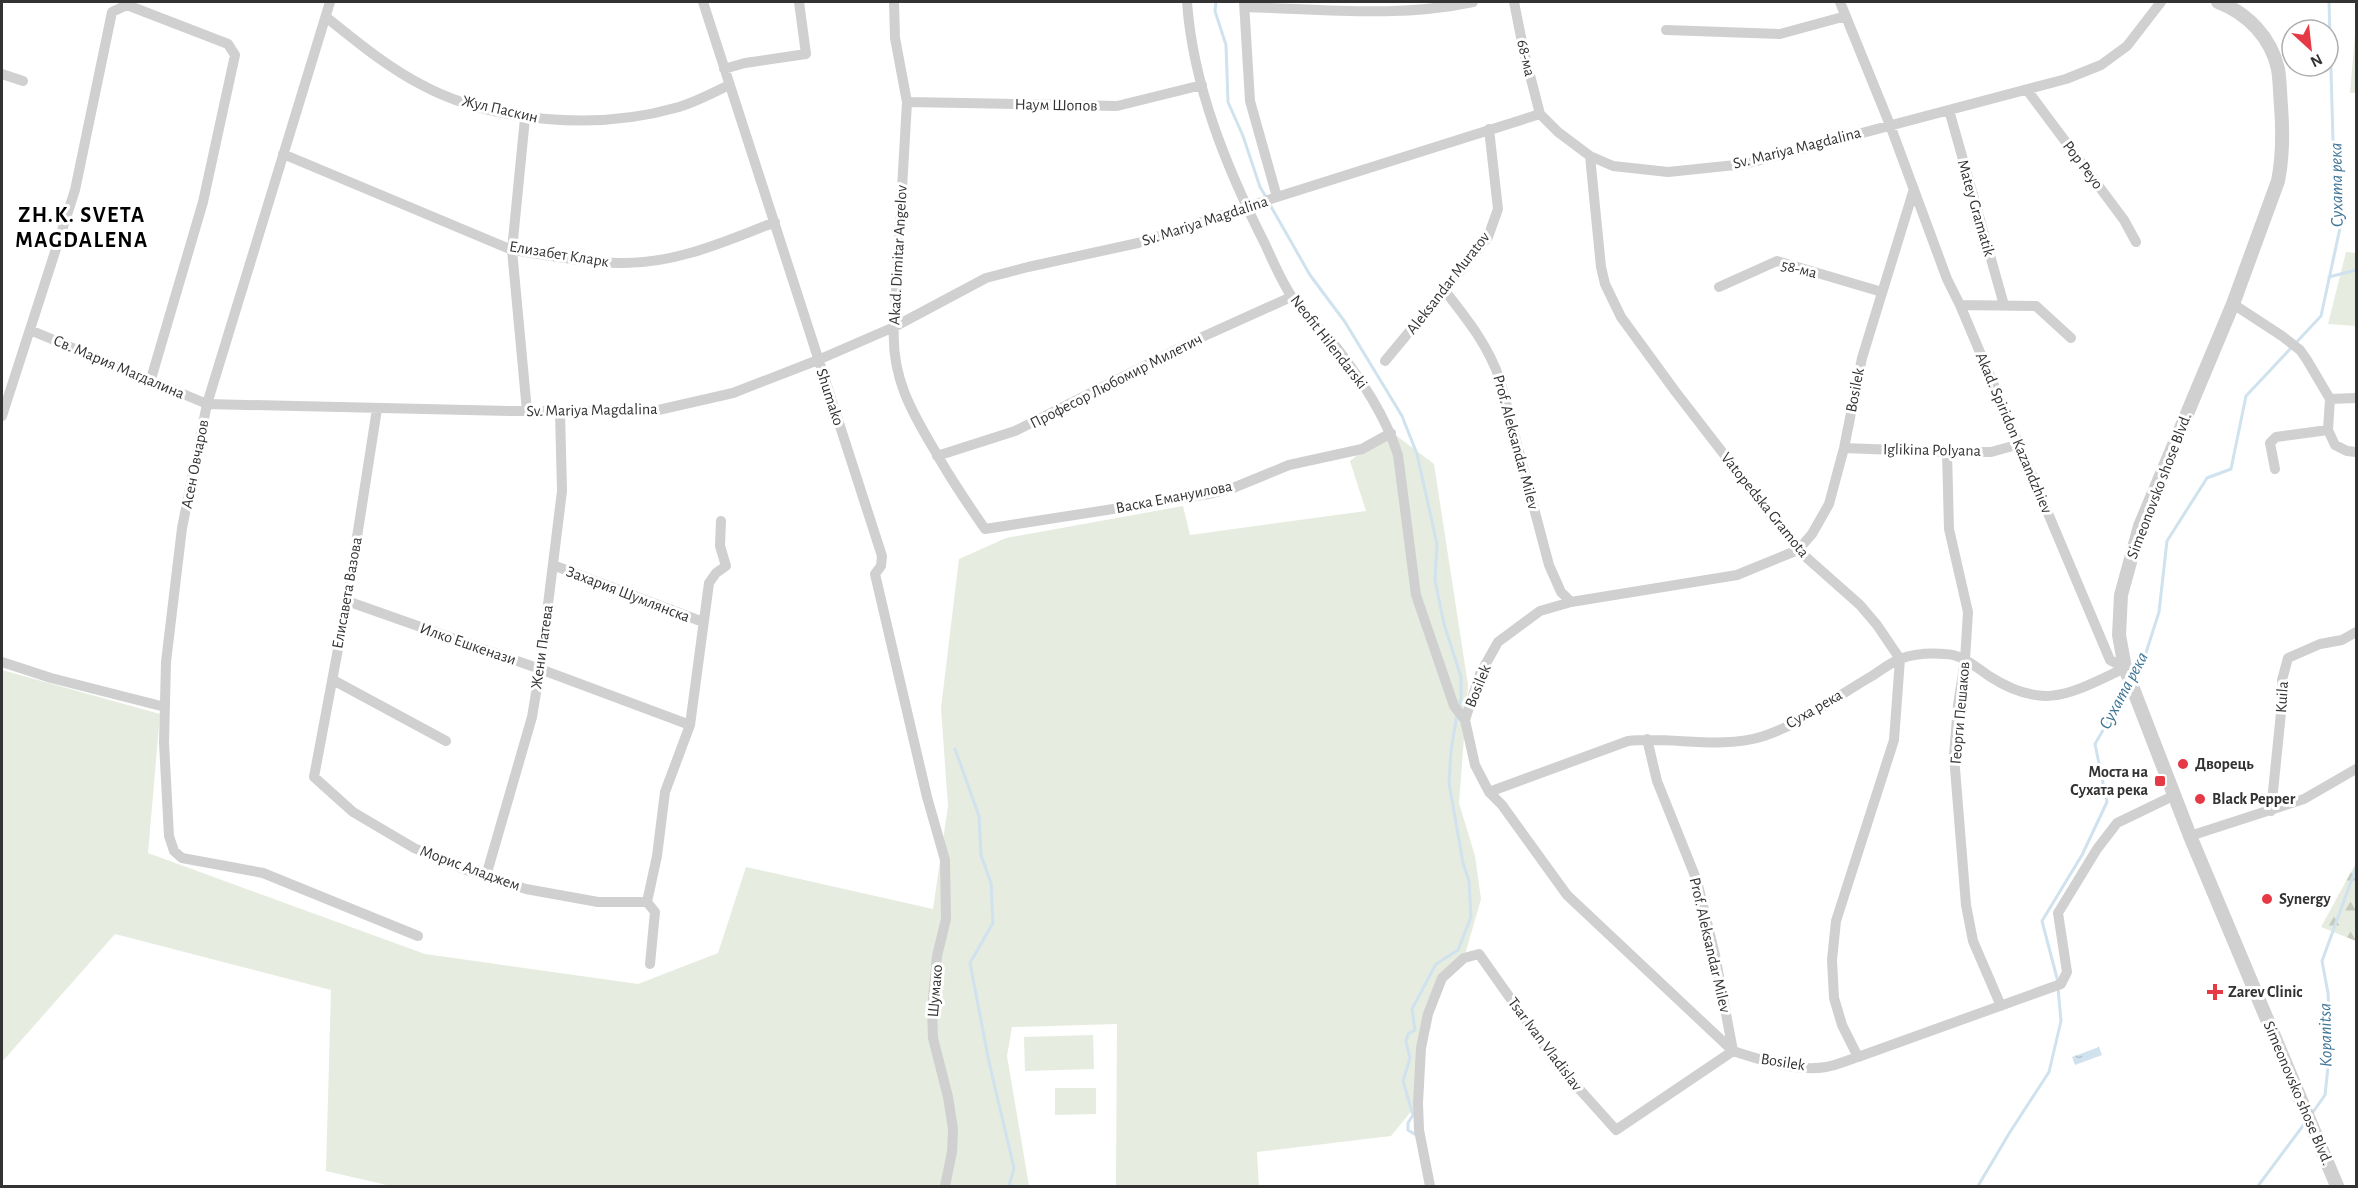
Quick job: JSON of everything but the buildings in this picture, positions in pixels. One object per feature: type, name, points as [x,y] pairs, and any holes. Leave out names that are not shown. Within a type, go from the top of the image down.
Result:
[{"type":"street","name":"Асен Овчаров","points":[[330,2],[207,404],[182,528],[166,662],[166,816],[174,850],[183,858],[263,873],[418,936]]},
{"type":"street","name":"Shumako","points":[[702,2],[882,556],[881,566],[875,574],[922,777],[945,860],[946,919],[938,956],[932,1009],[933,1038],[948,1097],[953,1129],[952,1152],[945,1186]]},
{"type":"street","points":[[724,69],[745,63],[806,54],[799,2]]},
{"type":"street","name":"Akad. Dimitar Angelov","points":[[894,2],[895,38],[907,102],[894,327],[894,350],[900,385],[909,407],[937,456],[985,529]]},
{"type":"street","name":"Neofit Hilendarski","points":[[1187,2],[1202,85],[1221,147],[1246,207],[1291,297],[1336,348],[1374,400],[1391,433],[1398,454],[1416,595],[1454,706],[1465,720]]},
{"type":"street","points":[[1277,197],[1251,101],[1244,4],[1408,11],[1441,9],[1473,2]]},
{"type":"street","name":"68-ма","points":[[1514,2],[1540,114]]},
{"type":"street","points":[[1840,2],[1914,189]]},
{"type":"street","name":"Sv. Mariya Magdalina","points":[[207,404],[560,412],[654,411],[733,393],[818,360],[894,327],[986,278],[1138,243],[1540,114],[1558,132],[1590,156],[1614,166],[1668,172],[1745,164],[2028,90],[2102,65],[2127,46],[2161,2]]},
{"type":"street","name":"Simeonovsko shose Blvd.","points":[[2218,2],[2242,8],[2272,51],[2278,69],[2283,150],[2278,181],[2233,304],[2140,526],[2121,595],[2119,635],[2125,668],[2190,836],[2337,1186]]},
{"type":"street","points":[[2,416],[75,190],[112,12],[127,5],[228,44],[235,55],[203,202],[151,379]]},
{"type":"street","points":[[1666,30],[1780,34],[1846,16]]},
{"type":"street","name":"Жул Паскин","points":[[326,17],[369,52],[423,86],[464,102],[525,118],[582,121],[647,115],[677,108],[729,85]]},
{"type":"street","points":[[2,74],[23,81]]},
{"type":"street","name":"Наум Шопов","points":[[907,102],[1118,106],[1202,85]]},
{"type":"street","name":"Pop Peyo","points":[[2028,90],[2124,220],[2136,242]]},
{"type":"street","name":"Matey Gramatik","points":[[1949,110],[2004,305]]},
{"type":"street","points":[[525,118],[512,250],[528,411]]},
{"type":"street","name":"Aleksandar Muratov","points":[[1385,361],[1488,237],[1498,209],[1489,129]]},
{"type":"street","name":"Елизабет Кларк","points":[[283,154],[512,250],[618,263],[662,259],[708,248],[775,222]]},
{"type":"street","name":"Vatopedska Gramota","points":[[1590,156],[1600,267],[1605,284],[1621,317],[1798,550],[1860,605],[1900,659]]},
{"type":"street","name":"Bosilek","points":[[1914,189],[1862,358],[1844,448],[1829,504],[1812,534],[1798,550],[1737,575],[1571,602],[1540,611],[1498,642],[1480,674],[1465,720],[1475,765],[1490,792],[1502,804],[1567,895],[1733,1051],[1761,1060],[1795,1066],[1824,1067],[1858,1057],[2056,986],[2067,972],[2058,913],[2097,849],[2117,823],[2175,795]]},
{"type":"street","name":"Akad. Spiridon Kazandzhiev","points":[[1914,189],[1947,279],[2020,444],[2110,660],[2125,668]]},
{"type":"street","name":"58-ма","points":[[1719,286],[1777,261],[1882,292]]},
{"type":"street","name":"Prof. Aleksandar Milev","points":[[1445,291],[1482,339],[1492,357],[1549,564],[1561,592],[1571,602]]},
{"type":"street","name":"Професор Любомир Милетич","points":[[937,456],[1016,431],[1200,338],[1291,297]]},
{"type":"street","points":[[2233,304],[2300,350],[2330,399],[2328,430],[2335,445],[2347,451],[2356,452]]},
{"type":"street","points":[[1960,305],[2036,306],[2071,338]]},
{"type":"street","name":"Св. Мария Магдалина","points":[[30,330],[207,404]]},
{"type":"street","points":[[2330,399],[2356,398]]},
{"type":"street","name":"Елисавета Вазова","points":[[314,777],[347,601],[377,409]]},
{"type":"street","name":"Жени Патева","points":[[486,876],[532,717],[540,669],[562,491],[560,412]]},
{"type":"street","points":[[2275,469],[2270,443],[2276,437],[2328,430]]},
{"type":"street","name":"Васка Емануилова","points":[[985,529],[1217,492],[1233,488],[1289,465],[1362,449],[1391,433]]},
{"type":"street","name":"Iglikina Polyana","points":[[1844,448],[1991,452],[2020,444]]},
{"type":"street","name":"Георги Пешаков","points":[[1947,452],[1949,529],[1968,612],[1954,756],[1966,905],[1973,941],[2001,1006]]},
{"type":"street","points":[[650,964],[655,912],[647,902],[657,856],[665,792],[690,725],[709,583],[716,573],[726,566],[720,546],[721,521]]},
{"type":"street","name":"Захария Шумлянска","points":[[553,565],[703,622]]},
{"type":"street","name":"Илко Ешкенази","points":[[347,601],[690,725]]},
{"type":"street","name":"Kuila","points":[[2271,811],[2282,703],[2282,680],[2288,658],[2320,644],[2342,640],[2356,632]]},
{"type":"street","name":"Суха река","points":[[1490,792],[1628,741],[1647,739],[1727,742],[1762,736],[1796,723],[1900,659],[1921,654],[1948,654],[1965,660],[2005,686],[2034,696],[2067,694],[2125,668]]},
{"type":"street","points":[[1858,1057],[1842,1025],[1834,998],[1832,960],[1836,921],[1894,740],[1900,659]]},
{"type":"street","points":[[2,662],[51,678],[165,706]]},
{"type":"street","points":[[333,680],[446,741]]},
{"type":"street","name":"Prof. Aleksandar Milev","points":[[1647,739],[1658,781],[1697,881],[1715,955],[1733,1051]]},
{"type":"street","points":[[2190,836],[2304,799],[2356,769]]},
{"type":"street","name":"Морис Аладжем","points":[[314,777],[353,812],[414,848],[486,876],[526,889],[598,902],[647,902]]},
{"type":"street","name":"Tsar Ivan Vladislav","points":[[1430,1186],[1419,1130],[1421,1048],[1428,1014],[1442,978],[1464,958],[1479,954],[1556,1063],[1616,1130],[1733,1051]]},
{"type":"green space","points":[[2356,23],[2356,93],[2350,93]]},
{"type":"green space","points":[[2346,252],[2356,253],[2356,326],[2328,324]]},
{"type":"green space","points":[[1389,430],[1434,464],[1468,685],[1459,803],[1475,856],[1481,899],[1464,958],[1442,978],[1428,1014],[1418,1103],[1391,1136],[1257,1152],[1259,1186],[1116,1186],[1117,1024],[1012,1027],[1007,1056],[1029,1186],[391,1186],[326,1171],[331,990],[115,934],[2,1062],[2,670],[160,714],[148,853],[425,954],[638,984],[718,953],[746,867],[933,909],[948,806],[941,708],[959,559],[1006,538],[1183,506],[1190,535],[1366,511],[1350,461]]},
{"type":"green space","points":[[2356,863],[2356,941],[2321,927]]},
{"type":"green space","points":[[1093,1035],[1094,1069],[1025,1071],[1024,1037]]},
{"type":"green space","points":[[1055,1088],[1096,1088],[1096,1114],[1055,1115]]},
{"type":"water","points":[[2099,1047],[2102,1055],[2075,1065],[2072,1057]]},
{"type":"waterway","points":[[1216,2],[1215,11],[1226,45],[1228,102],[1243,136],[1260,187],[1266,197]]},
{"type":"waterway","name":"Сухата река","points":[[2134,676],[2144,659],[2159,612],[2167,541],[2207,478],[2231,469],[2246,396],[2321,316],[2340,228],[2334,175],[2329,2]]},
{"type":"waterway","points":[[1269,203],[1310,275],[1345,322],[1402,416],[1417,454],[1437,544],[1435,580],[1444,624],[1461,677],[1459,707]]},
{"type":"waterway","points":[[2329,277],[2356,270]]},
{"type":"waterway","name":"Сухата река","points":[[2058,982],[2042,921],[2082,855],[2107,802],[2095,744],[2128,687]]},
{"type":"waterway","points":[[1416,1135],[1408,1130],[1408,1123],[1413,1115],[1403,1081],[1410,1058],[1406,1042],[1408,1034],[1415,1030],[1412,1009],[1436,964],[1458,950],[1471,917],[1469,881],[1463,863],[1449,783],[1457,714]]},
{"type":"waterway","points":[[955,749],[979,816],[981,855],[991,883],[993,923],[970,963],[989,1062],[1014,1168],[1009,1186]]},
{"type":"waterway","name":"Kopanitsa","points":[[2311,1115],[2325,1095],[2328,1067],[2330,1032],[2328,993],[2322,961],[2356,868]]},
{"type":"waterway","name":"Сухата река","points":[[1978,1186],[2049,1072],[2061,1021],[2058,988]]},
{"type":"waterway","name":"Kopanitsa","points":[[2258,1186],[2305,1123]]},
{"type":"place","name":"Дворець","points":[[2183,764]]},
{"type":"place","name":"Моста на Сухата река","points":[[2160,781]]},
{"type":"place","name":"Black Pepper","points":[[2200,799]]},
{"type":"place","name":"Synergy","points":[[2267,899]]},
{"type":"place","name":"Zarev Clinic","points":[[2215,992]]},
{"type":"district","name":"ZH.K. SVETA MAGDALENA","points":[[82,228]]}]
